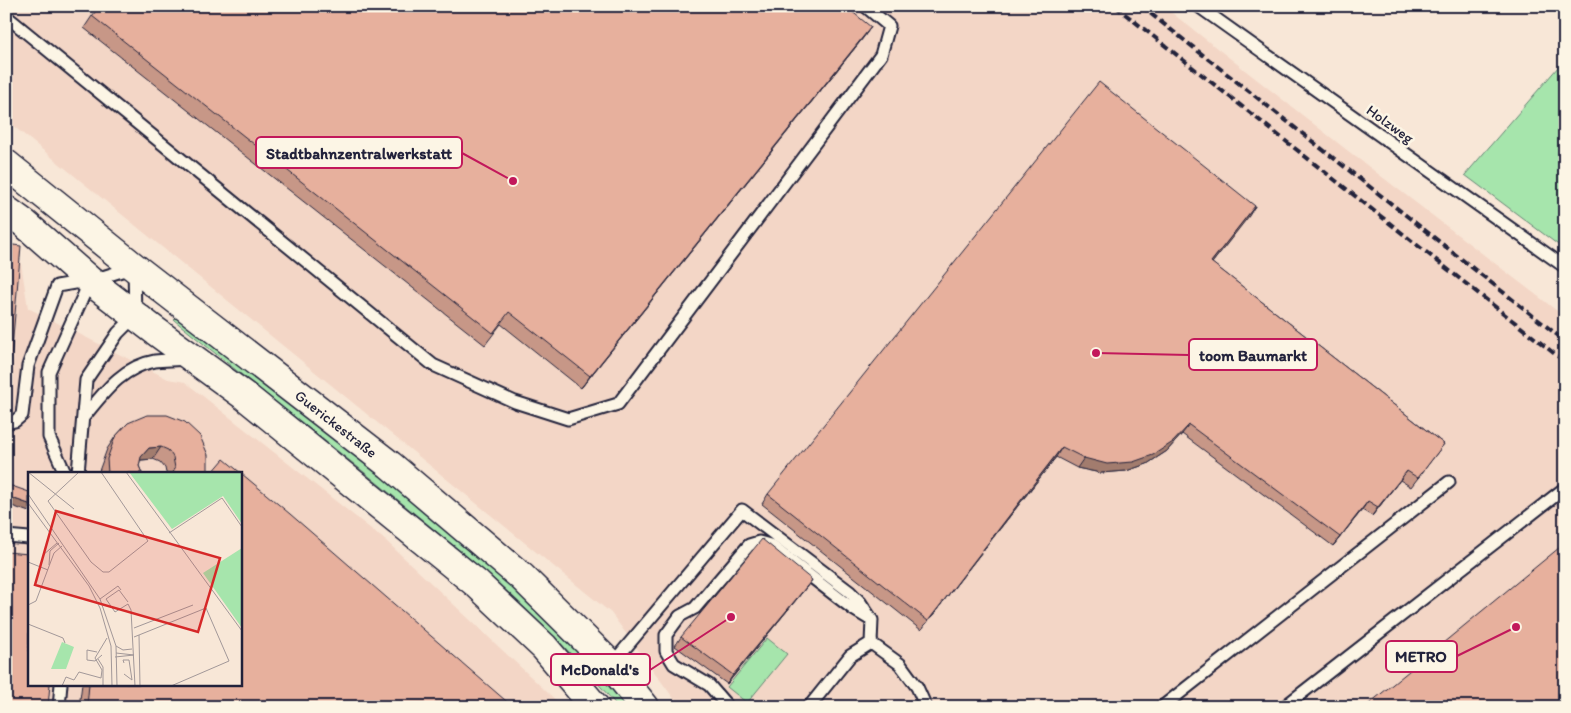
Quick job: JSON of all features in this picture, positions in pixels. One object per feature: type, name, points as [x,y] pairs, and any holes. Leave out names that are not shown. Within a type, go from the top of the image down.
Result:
[{"type":"main road","name":"Guerickestraße","points":[[6,164],[134,267],[390,465],[522,577],[611,665],[645,707]]},
{"type":"main road","points":[[6,210],[24,223],[90,281],[246,397],[477,584],[544,647],[595,707]]},
{"type":"lane","points":[[6,16],[433,365],[515,402],[568,419],[618,404],[881,55],[889,26],[865,6]]},
{"type":"lane","name":"Holzweg","points":[[1198,6],[1565,267]]},
{"type":"lane","points":[[6,423],[15,421],[22,415],[28,366],[57,286],[90,281],[134,267],[135,316],[118,333],[86,380],[78,472]]},
{"type":"lane","points":[[65,472],[49,437],[49,372],[90,281]]},
{"type":"lane","points":[[83,418],[113,382],[132,368],[154,361],[193,358]]},
{"type":"lane","points":[[1162,707],[1449,482]]},
{"type":"lane","points":[[1284,707],[1565,488]]},
{"type":"lane","points":[[611,665],[742,510],[850,592],[860,602],[872,620],[871,644]]},
{"type":"lane","points":[[6,536],[28,538]]},
{"type":"lane","points":[[728,707],[709,685],[674,664],[666,650],[666,635],[680,616],[695,608],[749,545],[759,542],[770,545],[853,609],[872,620]]},
{"type":"lane","points":[[809,707],[850,656],[871,644]]},
{"type":"lane","points":[[871,644],[900,664],[917,687],[926,707]]},
{"type":"lane","points":[[59,707],[61,686]]},
{"type":"shaded area","points":[[6,6],[1163,6],[1565,317],[1565,707],[680,707],[611,613],[6,120]]},
{"type":"shaded area","points":[[6,248],[20,257],[28,308],[168,379],[185,382],[385,540],[563,707],[6,707]]},
{"type":"green space","points":[[1565,59],[1565,250],[1465,175]]},
{"type":"green space","points":[[178,316],[360,458],[472,549],[532,604],[593,666],[628,707],[618,707],[560,642],[488,574],[174,320]]},
{"type":"green space","points":[[767,638],[787,654],[747,703],[727,687]]},
{"type":"building","points":[[100,6],[845,6],[871,27],[590,376],[509,312],[493,333],[92,16]]},
{"type":"building","points":[[1099,82],[1255,206],[1211,262],[1444,444],[1418,478],[1407,471],[1378,507],[1368,501],[1340,537],[1189,425],[1173,442],[1153,455],[1133,462],[1107,464],[1084,458],[1062,447],[928,621],[768,494]]},
{"type":"building","points":[[6,244],[21,246],[6,416]]},
{"type":"building","points":[[147,415],[167,415],[185,422],[200,436],[208,455],[208,472],[173,472],[175,468],[173,457],[168,450],[161,447],[149,448],[141,457],[139,466],[142,472],[108,472],[107,459],[115,437],[128,423]]},
{"type":"building","points":[[224,459],[240,472],[213,472]]},
{"type":"building","points":[[241,473],[513,707],[87,707],[89,686],[241,686]]},
{"type":"building","points":[[6,484],[28,492],[28,504],[6,496]]},
{"type":"building","points":[[762,539],[812,580],[733,675],[681,637]]},
{"type":"building","points":[[1565,543],[1565,707],[1365,707]]},
{"type":"building","points":[[6,552],[28,554],[28,686],[50,686],[48,707],[6,707]]},
{"type":"railway","points":[[1115,6],[1565,362]]},
{"type":"railway","points":[[1141,6],[1565,341]]},
{"type":"place","name":"Stadtbahnzentralwerkstatt","points":[[513,181]]},
{"type":"place","name":"toom Baumarkt","points":[[1096,353]]},
{"type":"place","name":"McDonald's","points":[[731,617]]},
{"type":"place","name":"METRO","points":[[1516,627]]}]
